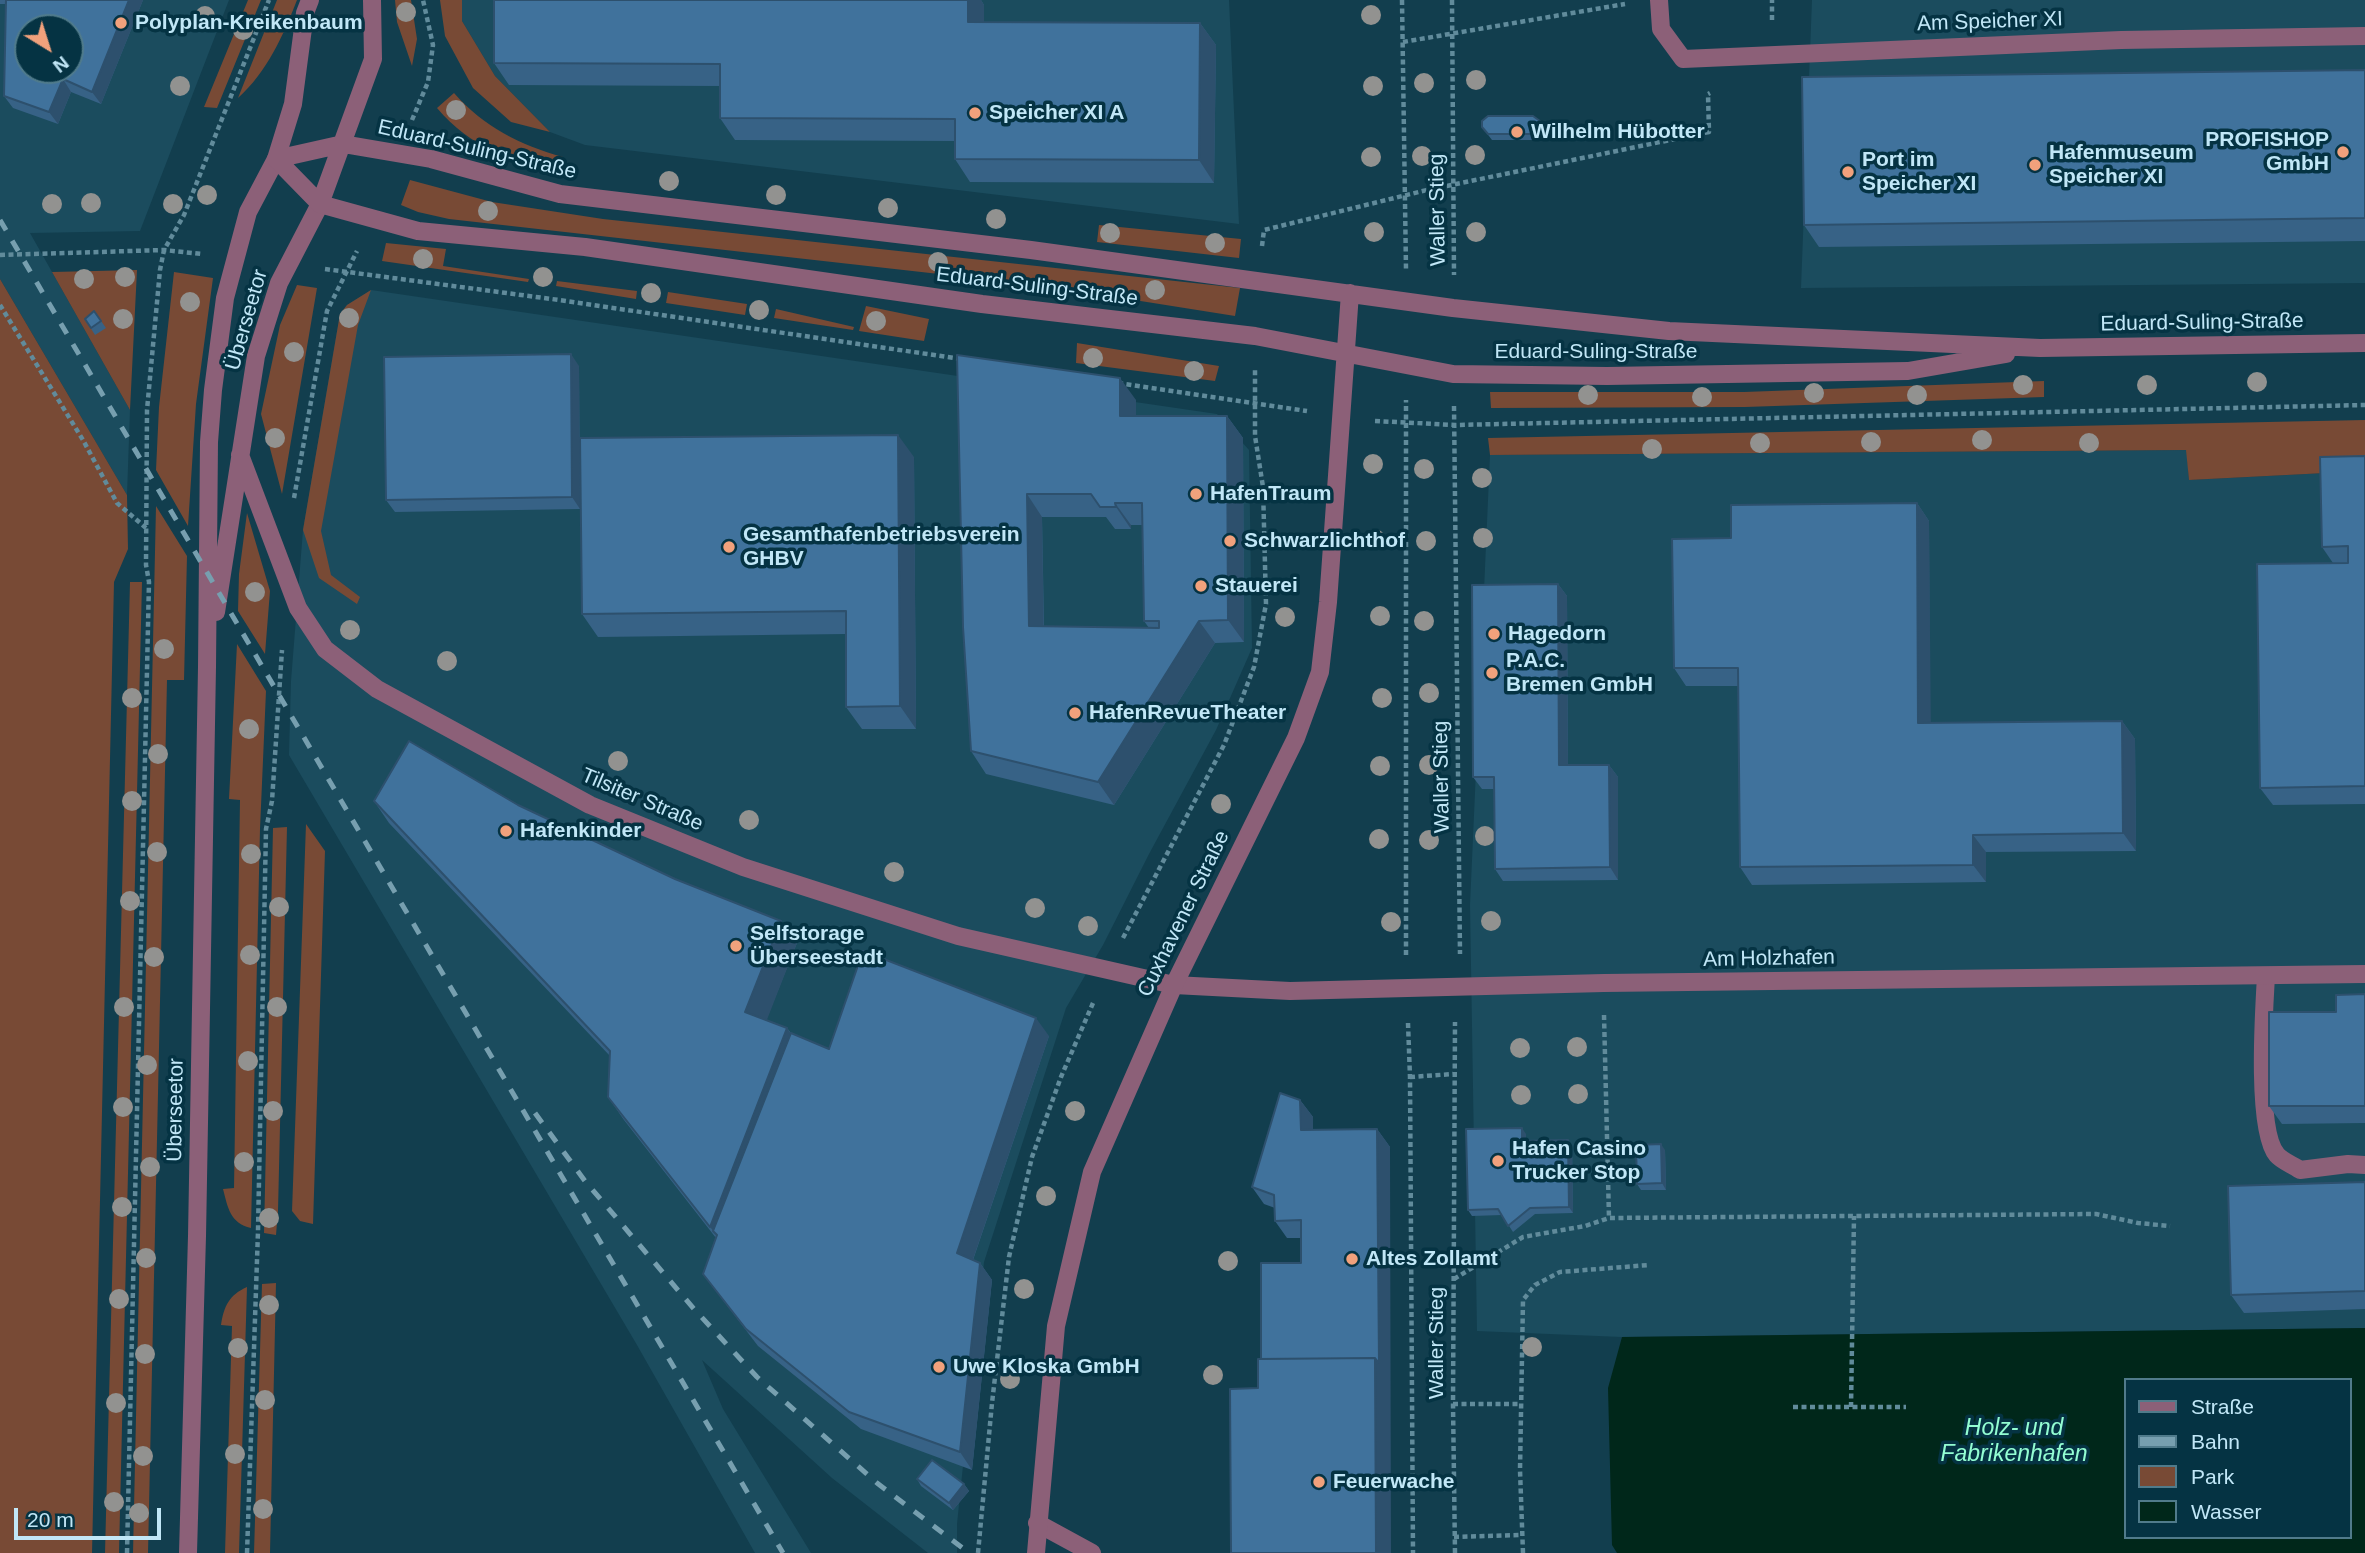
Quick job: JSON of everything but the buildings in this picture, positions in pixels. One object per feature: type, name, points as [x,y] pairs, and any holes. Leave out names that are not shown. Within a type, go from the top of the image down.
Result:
[{"type":"street","name":"Überseetor","points":[[188,1553],[197,1223],[209,442],[213,390],[225,298],[248,212],[276,159],[293,104],[310,0]]},
{"type":"street","name":"Überseetor","points":[[207,667],[256,356],[287,264],[320,204],[373,59],[372,0]]},
{"type":"street","name":"Am Speicher XI","points":[[1659,0],[1661,29],[1684,59],[2121,40],[2365,36]]},
{"type":"street","name":"Eduard-Suling-Straße","points":[[276,159],[343,144],[431,159],[560,194],[1031,250],[1453,308],[1669,331],[2040,348],[2365,343]]},
{"type":"street","points":[[276,159],[320,204]]},
{"type":"street","name":"Eduard-Suling-Straße","points":[[320,204],[418,231],[585,247],[982,304],[1255,336],[1453,374],[1607,376],[1908,371],[2040,348]]},
{"type":"street","name":"Cuxhavener Straße","points":[[1036,1553],[1056,1326],[1092,1172],[1174,985],[1296,737],[1320,672],[1328,602],[1350,293]]},
{"type":"street","name":"Tilsiter Straße","points":[[240,455],[298,608],[325,649],[389,695],[590,805],[743,867],[958,936],[1174,985]]},
{"type":"street","name":"Am Holzhafen","points":[[1174,985],[1290,991],[1604,983],[2365,974]]},
{"type":"street","points":[[2266,975],[2262,1046],[2266,1126],[2276,1154],[2300,1170],[2348,1164],[2365,1165]]},
{"type":"street","points":[[1037,1523],[1092,1553]]},
{"type":"path","points":[[127,1553],[149,610],[146,565],[146,410],[164,250],[184,215],[269,0]]},
{"type":"path","points":[[398,153],[428,82],[433,45],[423,0]]},
{"type":"path","name":"Waller Stieg","points":[[1402,0],[1406,301]]},
{"type":"path","name":"Waller Stieg","points":[[1452,0],[1453,308]]},
{"type":"path","points":[[1403,42],[1634,2]]},
{"type":"path","points":[[1264,230],[1453,185],[1709,132],[1708,93],[1720,93]]},
{"type":"path","points":[[293,502],[327,311],[348,272],[372,217]]},
{"type":"path","points":[[0,255],[164,250]]},
{"type":"path","points":[[0,305],[83,440],[117,503],[146,528]]},
{"type":"path","name":"Waller Stieg","points":[[1407,364],[1407,989],[1413,1553]]},
{"type":"path","name":"Waller Stieg","points":[[1453,374],[1460,988],[1454,1028],[1453,1073],[1455,1553]]},
{"type":"path","points":[[247,1553],[258,1231],[266,829],[272,801],[282,642]]},
{"type":"path","points":[[1604,983],[1609,1218]]},
{"type":"path","points":[[1410,1077],[1453,1073]]},
{"type":"path","points":[[1454,1279],[1523,1237],[1585,1226],[1609,1218],[2096,1214],[2138,1223],[2170,1226]]},
{"type":"path","points":[[1851,1407],[1854,1216]]},
{"type":"path","points":[[1523,1553],[1523,1300],[1535,1285],[1560,1272],[1649,1265]]},
{"type":"path","points":[[1453,1404],[1521,1404]]},
{"type":"path","points":[[1793,1407],[1906,1407]]},
{"type":"path","points":[[1454,1537],[1522,1535]]},
{"type":"shaded area","points":[[0,0],[229,0],[140,231],[30,233],[130,410],[127,495],[0,279]]},
{"type":"shaded area","name":"Speicher XI A","points":[[462,0],[1229,0],[1239,224],[585,145],[550,132],[495,76],[462,21]]},
{"type":"shaded area","points":[[1812,0],[2365,0],[2365,283],[1801,288]]},
{"type":"shaded area","points":[[371,290],[1217,414],[1249,450],[1252,648],[1216,730],[1103,945],[1066,1008],[984,1262],[957,1524],[957,1553],[928,1553],[832,1478],[702,1360],[723,1409],[811,1553],[755,1553],[637,1345],[289,755],[291,681],[303,530],[340,314],[347,305]]},
{"type":"shaded area","points":[[2187,450],[2189,480],[2365,471],[2365,1328],[1622,1337],[1477,1331],[1470,905],[1490,455]]},
{"type":"green space","points":[[248,0],[261,0],[217,108],[204,107]]},
{"type":"green space","points":[[277,0],[297,0],[266,65],[238,98]]},
{"type":"green space","points":[[395,0],[411,0],[417,39],[412,66],[397,22]]},
{"type":"green space","points":[[440,0],[462,0],[462,21],[495,76],[550,132],[511,122],[473,88],[445,36]]},
{"type":"green space","points":[[454,93],[490,125],[532,147],[563,157],[559,175],[492,151],[464,133],[437,108]]},
{"type":"green space","points":[[410,180],[492,202],[603,219],[1240,288],[1235,316],[1046,286],[449,219],[401,205]]},
{"type":"green space","points":[[1099,225],[1241,239],[1239,258],[1097,242]]},
{"type":"green space","points":[[386,243],[446,249],[443,266],[529,279],[528,282],[382,261]]},
{"type":"green space","points":[[137,270],[130,410],[52,272]]},
{"type":"green space","points":[[174,272],[213,278],[196,404],[188,526],[156,470],[159,407]]},
{"type":"green space","points":[[0,279],[127,495],[128,549],[114,582],[92,1553],[0,1553]]},
{"type":"green space","points":[[557,281],[637,291],[636,299],[556,286]]},
{"type":"green space","points":[[297,285],[317,288],[282,494],[261,414],[280,325]]},
{"type":"green space","points":[[371,290],[358,325],[321,531],[331,575],[360,597],[357,604],[319,578],[303,530],[340,314],[347,305]]},
{"type":"green space","points":[[668,292],[747,304],[745,315],[666,303]]},
{"type":"green space","points":[[866,306],[929,319],[924,341],[859,331]]},
{"type":"green space","points":[[776,309],[854,327],[853,330],[774,318]]},
{"type":"green space","points":[[1077,343],[1219,366],[1215,381],[1076,363]]},
{"type":"green space","points":[[2044,381],[2044,397],[1745,407],[1491,408],[1490,392],[1744,392]]},
{"type":"green space","points":[[2365,420],[2365,471],[2189,480],[2186,450],[1490,455],[1488,438]]},
{"type":"green space","points":[[156,506],[187,556],[184,680],[167,680],[148,1553],[133,1553]]},
{"type":"green space","points":[[247,513],[270,591],[265,654],[238,611],[239,574]]},
{"type":"green space","points":[[130,582],[142,582],[119,1553],[105,1553]]},
{"type":"green space","points":[[237,644],[266,691],[260,829],[251,1228],[234,1218],[223,1189],[234,1188],[240,800],[229,799]]},
{"type":"green space","points":[[306,824],[325,851],[313,1224],[300,1221],[292,1211]]},
{"type":"green space","points":[[287,827],[276,1235],[264,1233],[273,828]]},
{"type":"green space","points":[[276,1283],[270,1553],[254,1553],[262,1284]]},
{"type":"green space","points":[[247,1287],[239,1553],[225,1553],[232,1326],[221,1325],[228,1302]]},
{"type":"water","name":"Holz- und Fabrikenhafen","points":[[2365,1328],[2365,1553],[1617,1553],[1612,1545],[1608,1388],[1622,1337]]},
{"type":"railway","points":[[0,220],[783,1553]]},
{"type":"railway","points":[[535,1113],[585,1181],[694,1309],[757,1377],[877,1483],[969,1553]]},
{"type":"place","name":"Polyplan-Kreikenbaum","points":[[121,23]]},
{"type":"place","name":"Speicher XI A","points":[[975,113]]},
{"type":"place","name":"Wilhelm Hübotter","points":[[1517,132]]},
{"type":"place","name":"PROFISHOP GmbH","points":[[2343,152]]},
{"type":"place","name":"Hafenmuseum Speicher XI","points":[[2035,165]]},
{"type":"place","name":"Port im Speicher XI","points":[[1848,172]]},
{"type":"place","name":"HafenTraum","points":[[1196,494]]},
{"type":"place","name":"Schwarzlichthof","points":[[1230,541]]},
{"type":"place","name":"Gesamthafenbetriebsverein GHBV","points":[[729,547]]},
{"type":"place","name":"Stauerei","points":[[1201,586]]},
{"type":"place","name":"Hagedorn","points":[[1494,634]]},
{"type":"place","name":"P.A.C. Bremen GmbH","points":[[1492,673]]},
{"type":"place","name":"HafenRevueTheater","points":[[1075,713]]},
{"type":"place","name":"Hafenkinder","points":[[506,831]]},
{"type":"place","name":"Selfstorage Überseestadt","points":[[736,946]]},
{"type":"place","name":"Hafen Casino Trucker Stop","points":[[1498,1161]]},
{"type":"place","name":"Altes Zollamt","points":[[1352,1259]]},
{"type":"place","name":"Uwe Kloska GmbH","points":[[939,1367]]},
{"type":"place","name":"Feuerwache","points":[[1319,1482]]}]
